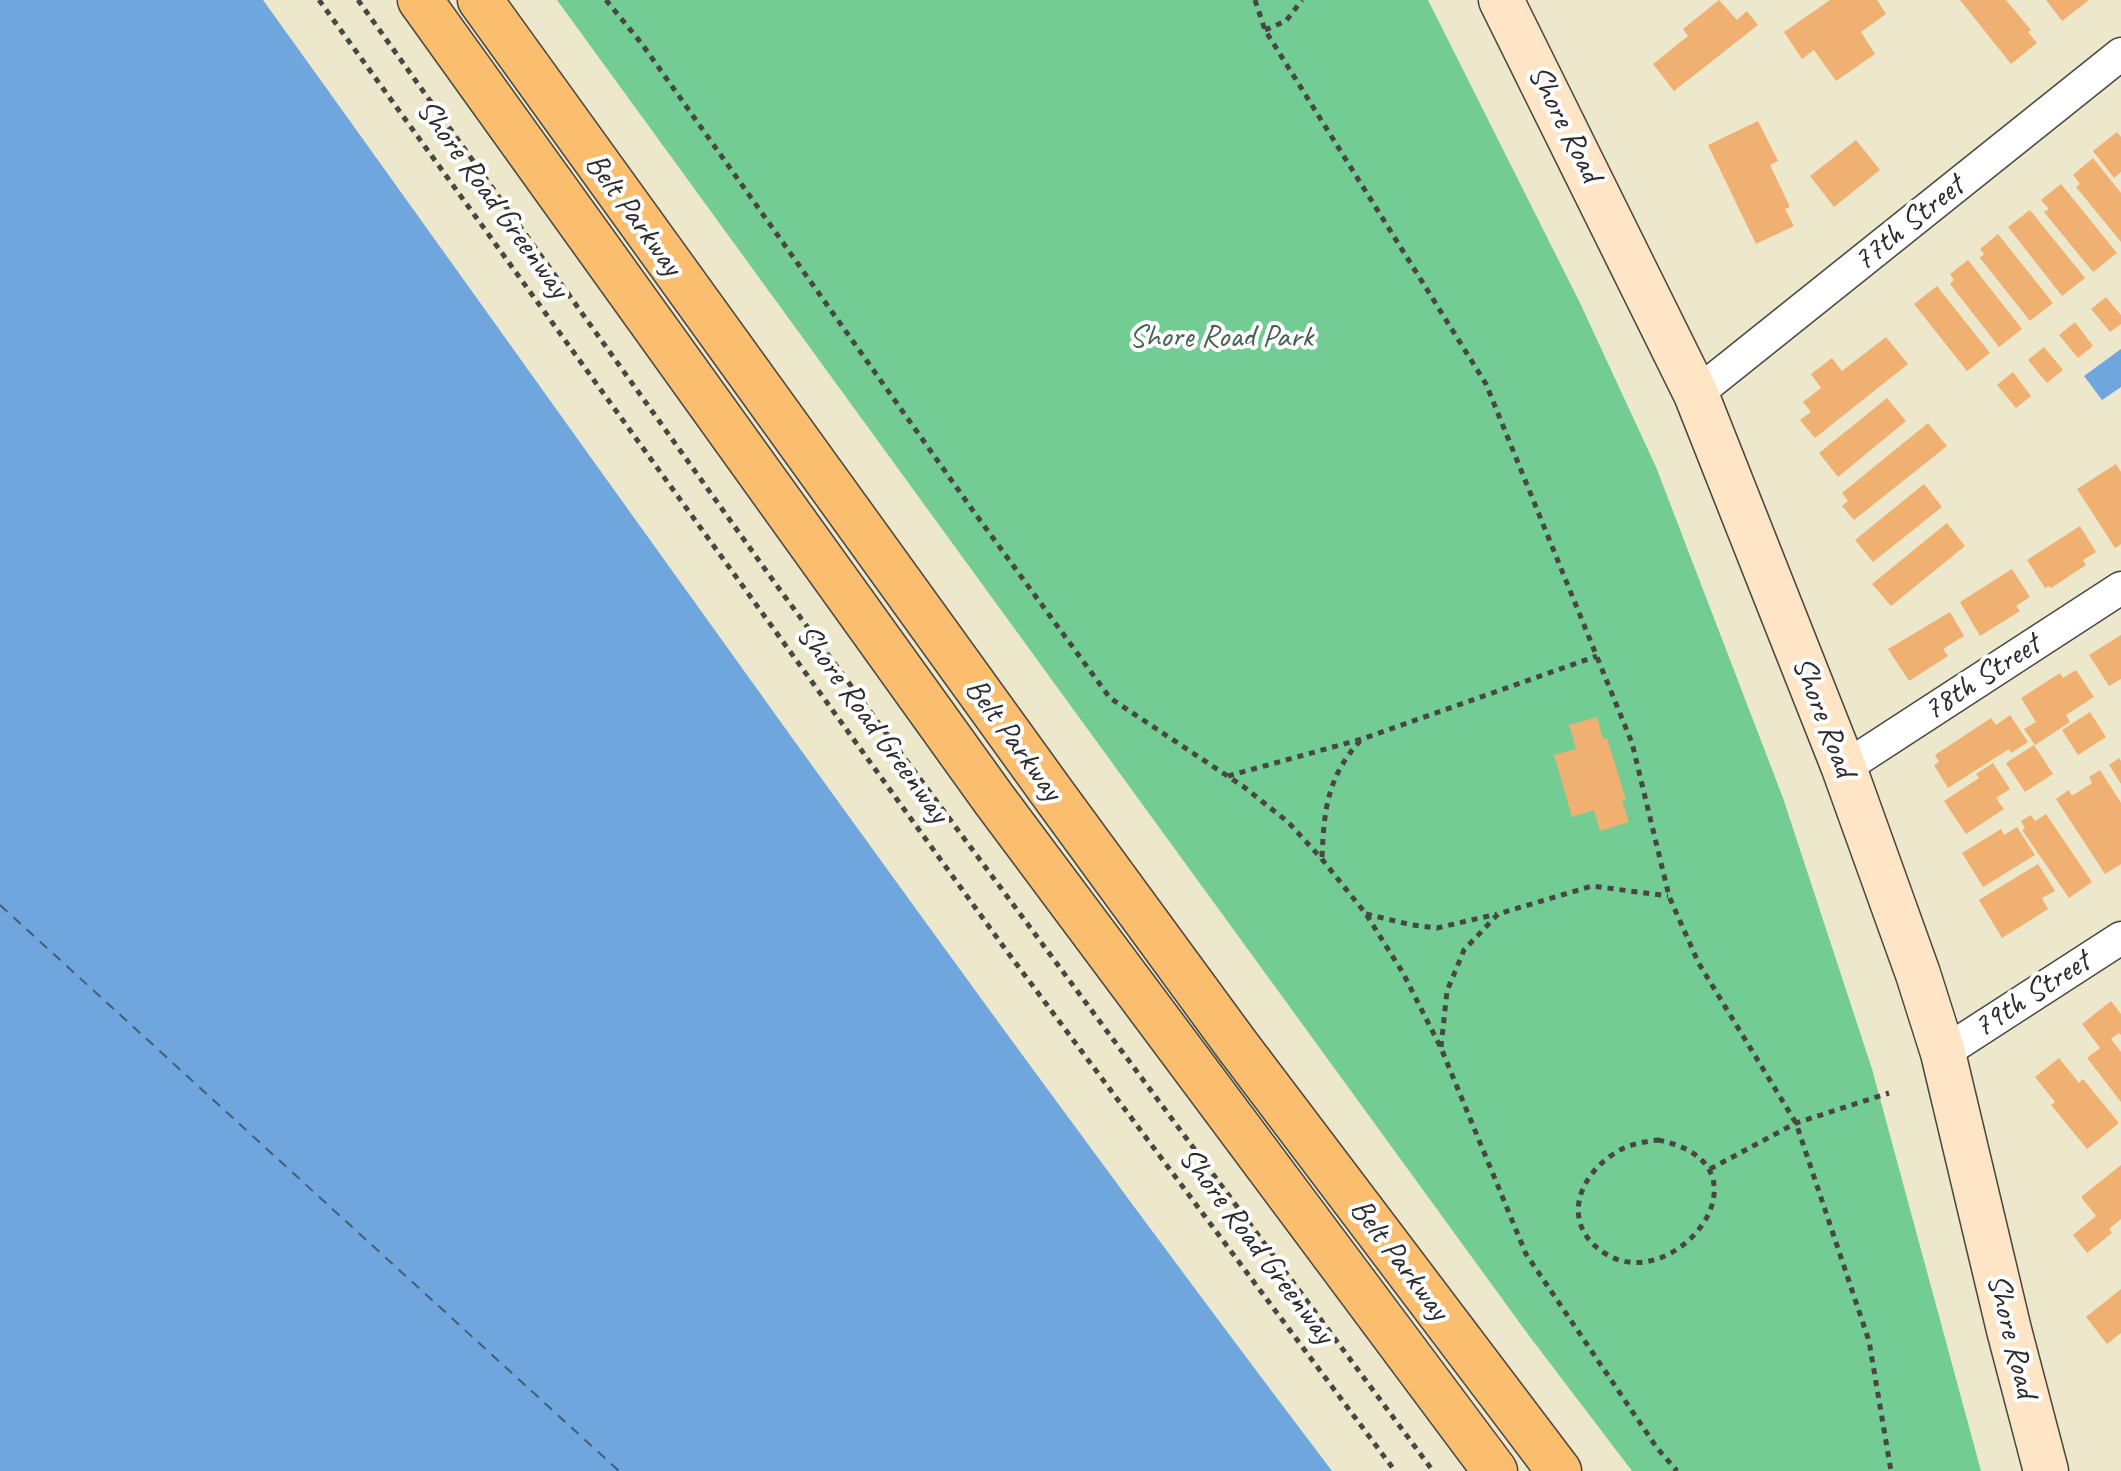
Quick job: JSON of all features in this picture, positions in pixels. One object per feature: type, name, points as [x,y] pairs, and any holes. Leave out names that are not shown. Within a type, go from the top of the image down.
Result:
[{"type":"highway","name":"Belt Parkway","points":[[420,0],[1002,811],[1495,1471]]},
{"type":"highway","name":"Belt Parkway","points":[[480,0],[1062,807],[1236,1044],[1559,1471]]},
{"type":"highway","points":[[501,0],[1052,763],[1579,1471]]},
{"type":"street","name":"Shore Road","points":[[1501,0],[1696,394],[1844,768],[1943,1053],[2046,1471]]},
{"type":"street","name":"77th Street","points":[[1696,394],[2121,54]]},
{"type":"street","name":"78th Street","points":[[1844,768],[2121,588]]},
{"type":"street","name":"79th Street","points":[[1943,1053],[2121,938]]},
{"type":"path","name":"Shore Road Greenway","points":[[319,0],[1003,946],[1395,1471]]},
{"type":"path","name":"Shore Road Greenway","points":[[358,0],[780,590],[1433,1471]]},
{"type":"path","points":[[606,0],[642,44],[1110,698],[1227,776],[1288,822],[1366,914],[1403,973],[1441,1048],[1526,1254],[1657,1448],[1677,1471]]},
{"type":"path","points":[[1255,0],[1265,30],[1486,384],[1632,743],[1669,896],[1698,962],[1796,1123],[1869,1341],[1891,1471]]},
{"type":"path","points":[[1265,30],[1286,21],[1302,0]]},
{"type":"path","points":[[1227,776],[1362,739],[1597,656]]},
{"type":"path","points":[[1321,858],[1329,789],[1345,757],[1362,739]]},
{"type":"path","points":[[1366,914],[1437,928],[1498,914],[1592,886],[1669,896]]},
{"type":"path","points":[[1441,1048],[1447,991],[1464,950],[1498,914]]},
{"type":"path","points":[[1710,1169],[1796,1123],[1889,1093]]},
{"type":"path","points":[[1658,1140],[1679,1144],[1696,1153],[1710,1169],[1716,1187],[1713,1206],[1691,1239],[1673,1251],[1652,1261],[1613,1259],[1594,1247],[1583,1232],[1577,1212],[1581,1191],[1592,1173],[1612,1155],[1635,1143],[1658,1140]]},
{"type":"green space","name":"Shore Road Park","points":[[557,0],[1428,0],[1580,303],[1656,467],[1783,798],[1872,1069],[1981,1471],[1632,1471],[1530,1337]]},
{"type":"water","points":[[0,0],[263,0],[926,923],[1332,1471],[0,1471]]},
{"type":"water","points":[[2121,349],[2121,387],[2102,400],[2084,376]]},
{"type":"building","points":[[1719,0],[1737,20],[1747,11],[1758,25],[1674,91],[1653,64],[1688,36],[1683,29]]},
{"type":"building","points":[[1830,0],[1877,0],[1886,14],[1861,32],[1875,54],[1836,81],[1814,50],[1802,59],[1784,32]]},
{"type":"building","points":[[1960,0],[2006,0],[2031,30],[2028,32],[2037,43],[2011,64]]},
{"type":"building","points":[[2046,0],[2089,0],[2062,21]]},
{"type":"building","points":[[1758,121],[1778,161],[1770,165],[1790,207],[1785,209],[1794,226],[1756,244],[1708,145]]},
{"type":"building","points":[[2117,132],[2121,137],[2121,172],[2114,178],[2093,151]]},
{"type":"building","points":[[1856,140],[1880,170],[1834,207],[1810,176]]},
{"type":"building","points":[[2093,158],[2121,193],[2121,242],[2076,187],[2080,184],[2073,175]]},
{"type":"building","points":[[2061,184],[2117,253],[2093,272],[2044,212],[2049,209],[2041,200]]},
{"type":"building","points":[[2030,210],[2085,278],[2062,296],[2008,227]]},
{"type":"building","points":[[1998,234],[2053,303],[2030,321],[1980,258],[1984,254],[1980,249]]},
{"type":"building","points":[[1968,260],[2022,329],[1999,347],[1950,284],[1954,280],[1950,274]]},
{"type":"building","points":[[1937,286],[1990,353],[1967,371],[1914,304]]},
{"type":"building","points":[[2106,297],[2121,315],[2121,324],[2110,332],[2091,309]]},
{"type":"building","points":[[2075,322],[2093,346],[2078,358],[2059,335]]},
{"type":"building","points":[[1886,337],[1908,364],[1815,438],[1800,420],[1811,412],[1803,402],[1821,388],[1811,374],[1832,358],[1842,371]]},
{"type":"building","points":[[2044,347],[2063,370],[2047,383],[2028,360]]},
{"type":"building","points":[[2013,372],[2031,396],[2016,408],[1997,385]]},
{"type":"building","points":[[1887,398],[1906,421],[1838,477],[1819,453]]},
{"type":"building","points":[[1928,423],[1947,446],[1854,520],[1842,506],[1848,501],[1842,493]]},
{"type":"building","points":[[2116,464],[2121,472],[2121,544],[2115,548],[2077,489]]},
{"type":"building","points":[[1924,484],[1942,507],[1873,562],[1855,540]]},
{"type":"building","points":[[1947,523],[1965,546],[1891,606],[1872,584]]},
{"type":"building","points":[[2080,526],[2096,552],[2083,560],[2086,565],[2051,588],[2045,588],[2027,560]]},
{"type":"building","points":[[2012,569],[2030,597],[2016,606],[2020,611],[1980,636],[1960,602]]},
{"type":"building","points":[[1950,612],[1964,636],[1943,649],[1948,656],[1909,681],[1888,649]]},
{"type":"building","points":[[2121,635],[2121,679],[2109,686],[2089,655]]},
{"type":"building","points":[[2076,670],[2094,697],[2066,715],[2070,722],[2035,745],[2024,729],[2036,722],[2021,698],[2060,673],[2063,678]]},
{"type":"building","points":[[2090,712],[2106,737],[2078,755],[2062,730]]},
{"type":"building","points":[[2010,715],[2028,742],[2011,753],[2009,749],[1948,788],[1934,765],[1939,762],[1935,755],[1991,718],[1996,725]]},
{"type":"building","points":[[1597,717],[1603,739],[1607,738],[1626,800],[1622,801],[1629,822],[1600,831],[1594,810],[1572,817],[1554,755],[1576,749],[1569,725]]},
{"type":"building","points":[[2034,745],[2053,774],[2025,792],[2006,763]]},
{"type":"building","points":[[2119,758],[2121,761],[2121,784],[2109,765]]},
{"type":"building","points":[[1993,763],[2010,789],[1996,798],[2004,809],[1966,834],[1944,801],[1979,778],[1976,774]]},
{"type":"building","points":[[2100,770],[2121,803],[2121,864],[2105,874],[2056,799],[2069,790],[2072,796],[2092,783],[2089,777]]},
{"type":"building","points":[[2046,814],[2092,882],[2069,898],[2022,830],[2025,828],[2021,821],[2031,815],[2035,821]]},
{"type":"building","points":[[2017,827],[2035,855],[1983,887],[1962,853],[2001,829],[2004,835]]},
{"type":"building","points":[[2038,864],[2055,891],[2042,898],[2048,909],[2002,938],[1979,900]]},
{"type":"building","points":[[2111,1001],[2121,1014],[2121,1035],[2119,1033],[2111,1039],[2121,1052],[2121,1102],[2087,1058],[2100,1048],[2082,1024]]},
{"type":"building","points":[[2059,1058],[2079,1083],[2083,1079],[2119,1123],[2087,1149],[2051,1105],[2055,1102],[2035,1077]]},
{"type":"building","points":[[2121,1165],[2121,1219],[2109,1229],[2112,1233],[2087,1253],[2073,1235],[2096,1216],[2081,1197]]},
{"type":"building","points":[[2121,1289],[2121,1333],[2107,1344],[2086,1317]]},
{"type":"ferry route","points":[[0,905],[619,1471]]}]
